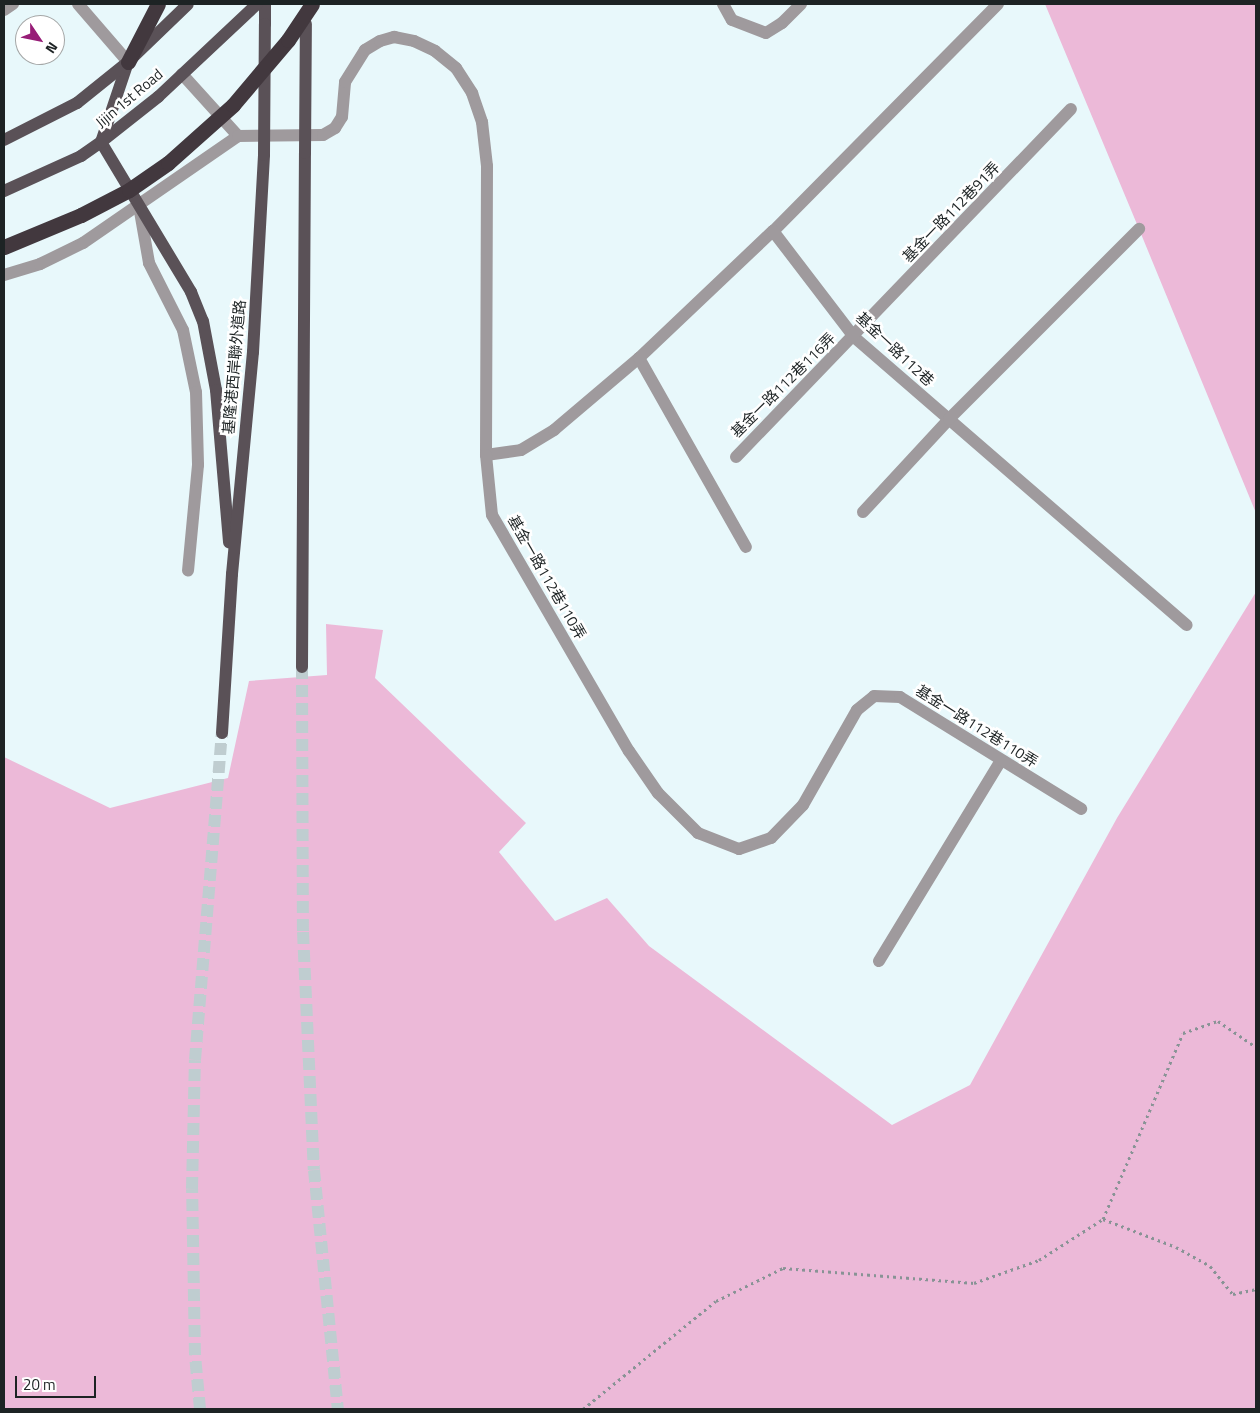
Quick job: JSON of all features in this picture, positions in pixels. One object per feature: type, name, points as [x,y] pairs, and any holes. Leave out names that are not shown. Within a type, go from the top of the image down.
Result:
[{"type":"highway","points":[[128,62],[158,4]]},
{"type":"highway","points":[[4,247],[81,215],[128,190],[168,163],[233,105],[288,40],[312,4]]},
{"type":"main road","name":"Jijin 1st Road","points":[[4,140],[77,103],[128,62],[188,4]]},
{"type":"main road","name":"Jijin 1st Road","points":[[4,191],[80,156],[101,142],[182,74],[257,4]]},
{"type":"main road","name":"基隆港西岸聯外道路","points":[[222,733],[232,574],[253,352],[264,155],[265,4]]},
{"type":"main road","points":[[302,667],[306,4]]},
{"type":"main road","points":[[128,62],[101,142],[191,292],[205,329],[216,390],[232,574]]},
{"type":"street","points":[[4,10],[13,4]]},
{"type":"street","points":[[78,4],[128,62]]},
{"type":"street","points":[[722,4],[732,20],[766,33],[782,23],[801,4]]},
{"type":"street","points":[[486,455],[521,450],[554,430],[639,358],[773,231],[998,4]]},
{"type":"street","name":"基金一路112巷110弄","points":[[238,136],[323,134],[335,128],[342,117],[345,82],[355,64],[365,50],[394,36],[414,41],[435,51],[456,68],[472,93],[482,122],[487,166],[486,455],[492,515],[629,751],[658,793],[698,833],[739,849],[770,838],[803,805],[857,710],[874,696],[900,697],[1081,809]]},
{"type":"street","points":[[4,276],[40,264],[83,243],[238,136],[182,74]]},
{"type":"street","name":"基金一路112巷91弄","points":[[854,337],[1071,109]]},
{"type":"street","points":[[139,206],[149,263],[183,330],[196,392],[198,465],[188,571]]},
{"type":"street","points":[[863,512],[949,419],[1139,229]]},
{"type":"street","name":"基金一路112巷","points":[[773,231],[854,337],[1186,625]]},
{"type":"street","name":"基金一路112巷116弄","points":[[736,457],[854,337]]},
{"type":"street","points":[[639,358],[746,547]]},
{"type":"street","points":[[879,961],[1001,760]]},
{"type":"path","points":[[583,1409],[716,1301],[784,1268],[974,1283],[1039,1260],[1103,1219],[1182,1033],[1218,1021],[1256,1047]]},
{"type":"path","points":[[1103,1219],[1176,1248],[1210,1266],[1233,1294],[1256,1289]]},
{"type":"shaded area","points":[[1045,4],[1256,4],[1256,513],[1139,229]]},
{"type":"shaded area","points":[[1256,592],[1256,1409],[4,1409],[4,757],[110,808],[228,778],[249,681],[327,675],[326,624],[383,630],[375,678],[526,823],[499,852],[555,921],[607,898],[649,946],[892,1125],[970,1085],[1117,818]]},
{"type":"tunnel","points":[[302,667],[303,932],[314,1170],[338,1409]]},
{"type":"tunnel","points":[[200,1409],[195,1355],[192,1189],[195,1060],[222,733]]}]
